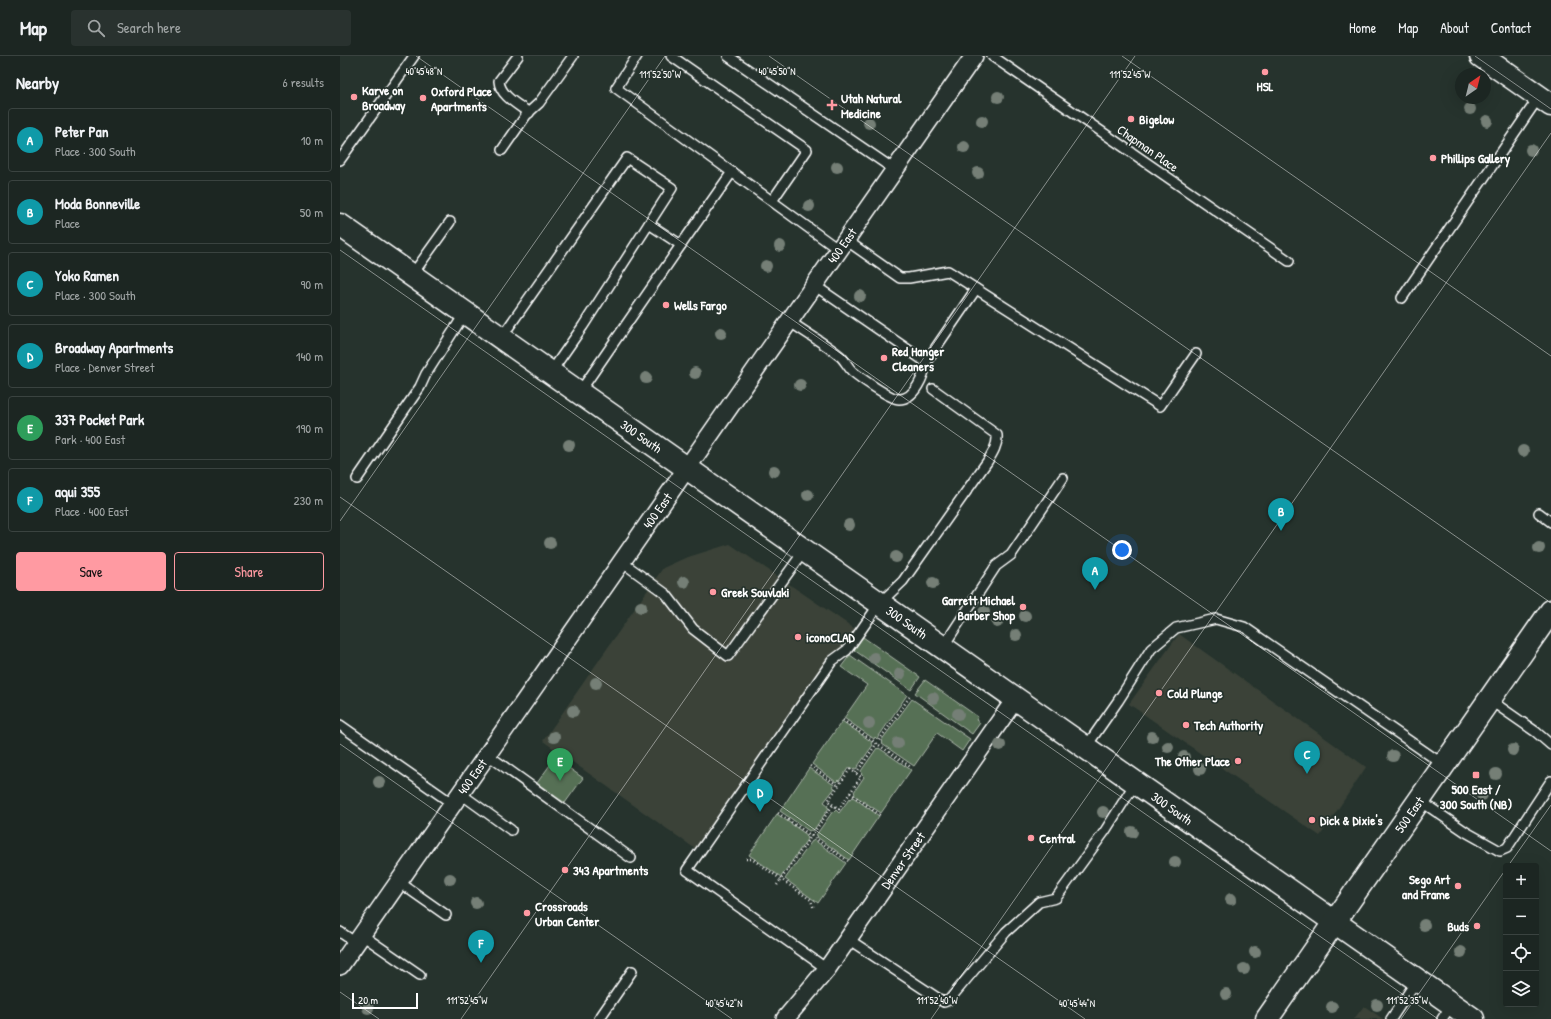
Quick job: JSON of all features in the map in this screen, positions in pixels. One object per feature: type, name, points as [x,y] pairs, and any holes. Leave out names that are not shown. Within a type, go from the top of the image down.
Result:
[{"type":"street","name":"400 East","points":[[340,966],[974,56]]},
{"type":"street","points":[[1481,56],[1545,101]]},
{"type":"street","name":"300 South","points":[[340,225],[1417,980],[1447,1012],[1473,1019]]},
{"type":"street","name":"500 East","points":[[1268,1019],[1551,611]]},
{"type":"street","name":"Denver Street","points":[[785,1019],[827,969],[1016,698]]},
{"type":"lane","points":[[340,160],[414,56]]},
{"type":"lane","points":[[518,56],[499,82],[503,92],[529,113]]},
{"type":"lane","points":[[502,150],[573,56]]},
{"type":"lane","points":[[638,56],[616,88],[772,201],[900,278],[910,278],[948,271],[1160,406],[1196,354]]},
{"type":"lane","points":[[671,56],[807,150],[772,201]]},
{"type":"lane","points":[[728,56],[895,170]]},
{"type":"lane","name":"Chapman Place","points":[[992,56],[1290,261]]},
{"type":"lane","points":[[1402,298],[1545,101]]},
{"type":"lane","points":[[501,338],[627,158],[672,188],[583,326],[551,372]]},
{"type":"lane","points":[[579,392],[732,172]]},
{"type":"lane","points":[[412,275],[450,222]]},
{"type":"lane","points":[[649,224],[681,245]]},
{"type":"lane","points":[[814,285],[926,362]]},
{"type":"lane","points":[[789,321],[841,357],[850,369],[862,379],[893,398],[900,399],[911,394],[923,376],[926,362],[976,289]]},
{"type":"lane","points":[[357,479],[420,387],[426,374],[465,313]]},
{"type":"lane","points":[[827,969],[687,870],[832,661],[847,650],[880,603],[903,581],[987,462],[997,440],[997,435],[933,388]]},
{"type":"lane","points":[[943,647],[996,566],[1011,555],[1064,478]]},
{"type":"lane","points":[[1539,513],[1551,522]]},
{"type":"lane","points":[[622,562],[666,594],[693,629],[728,656],[804,550]]},
{"type":"lane","points":[[1086,747],[1118,701],[1151,649],[1176,628],[1216,619],[1244,627],[1444,765]]},
{"type":"lane","points":[[1490,700],[1551,744]]},
{"type":"lane","points":[[340,724],[457,799],[511,830]]},
{"type":"lane","points":[[488,755],[631,858]]},
{"type":"lane","points":[[1420,800],[1466,832],[1500,851],[1507,848],[1551,781]]},
{"type":"lane","points":[[848,939],[939,999],[944,1002],[949,1000],[1006,932],[1039,902],[1056,898],[1105,831],[1136,782]]},
{"type":"lane","points":[[399,882],[446,915]]},
{"type":"lane","points":[[340,932],[359,939],[420,975]]},
{"type":"lane","points":[[599,1019],[632,971]]},
{"type":"lane","points":[[1391,1019],[1417,980]]},
{"type":"path","points":[[856,773],[911,695]]},
{"type":"path","points":[[843,720],[912,768]]},
{"type":"path","points":[[810,766],[839,786]]},
{"type":"path","points":[[850,769],[861,777],[839,809],[828,801],[839,786],[850,769]]},
{"type":"path","points":[[850,794],[880,815]]},
{"type":"path","points":[[777,885],[833,805]]},
{"type":"path","points":[[778,813],[848,861]]},
{"type":"path","points":[[746,859],[752,859],[811,900],[814,909]]},
{"type":"shaded area","points":[[730,544],[855,629],[828,671],[697,850],[543,741],[663,568],[685,558]]},
{"type":"shaded area","points":[[1179,634],[1366,767],[1320,836],[1129,704]]},
{"type":"shaded area","points":[[1364,1006],[1383,1019],[1354,1019]]},
{"type":"green space","points":[[863,637],[920,677],[911,690],[854,650]]},
{"type":"green space","points":[[850,655],[907,695],[877,739],[875,737],[874,739],[844,718],[867,685],[841,667]]},
{"type":"green space","points":[[925,680],[978,717],[976,720],[980,723],[972,734],[915,693]]},
{"type":"green space","points":[[912,699],[970,739],[962,751],[937,733],[914,766],[882,744],[883,743],[881,741]]},
{"type":"green space","points":[[842,721],[872,742],[871,744],[873,745],[856,769],[849,767],[839,781],[838,780],[836,782],[812,764]]},
{"type":"green space","points":[[877,748],[911,770],[881,813],[854,795],[854,792],[864,777],[861,774],[861,771]]},
{"type":"green space","points":[[555,758],[583,778],[565,803],[537,783]]},
{"type":"green space","points":[[809,768],[834,785],[833,787],[835,788],[824,802],[829,808],[813,831],[809,831],[780,811]]},
{"type":"green space","points":[[853,797],[879,816],[849,860],[816,835],[833,811],[834,812],[836,810],[839,813],[850,798],[851,799]]},
{"type":"green space","points":[[777,814],[807,835],[806,836],[808,838],[781,877],[749,855]]},
{"type":"green space","points":[[814,840],[846,863],[818,903],[785,879]]},
{"type":"place","name":"HSL","points":[[1265,72]]},
{"type":"place","name":"Karve on Broadway","points":[[354,97]]},
{"type":"place","name":"Oxford Place Apartments","points":[[423,98]]},
{"type":"place","name":"Utah Natural Medicine","points":[[832,105]]},
{"type":"place","name":"Bigelow","points":[[1131,119]]},
{"type":"place","name":"Phillips Gallery","points":[[1433,158]]},
{"type":"place","name":"Wells Fargo","points":[[666,305]]},
{"type":"place","name":"Red Hanger Cleaners","points":[[884,358]]},
{"type":"place","name":"Moda Bonneville","points":[[1281,531]]},
{"type":"place","name":"Peter Pan","points":[[1095,590]]},
{"type":"place","name":"Greek Souvlaki","points":[[713,592]]},
{"type":"place","name":"Garrett Michael Barber Shop","points":[[1023,607]]},
{"type":"place","name":"iconoCLAD","points":[[798,637]]},
{"type":"place","name":"Cold Plunge","points":[[1159,693]]},
{"type":"place","name":"Tech Authority","points":[[1186,725]]},
{"type":"place","name":"The Other Place","points":[[1238,761]]},
{"type":"place","name":"Yoko Ramen","points":[[1307,774]]},
{"type":"place","name":"500 East / 300 South (NB)","points":[[1476,775]]},
{"type":"place","name":"337 Pocket Park","points":[[560,781]]},
{"type":"place","name":"Broadway Apartments","points":[[760,812]]},
{"type":"place","name":"Dick & Dixie's","points":[[1312,820]]},
{"type":"place","name":"Central","points":[[1031,838]]},
{"type":"place","name":"343 Apartments","points":[[565,870]]},
{"type":"place","name":"Sego Art and Frame","points":[[1458,886]]},
{"type":"place","name":"Crossroads Urban Center","points":[[527,913]]},
{"type":"place","name":"Buds","points":[[1477,926]]},
{"type":"place","name":"aqui 355","points":[[481,963]]}]
